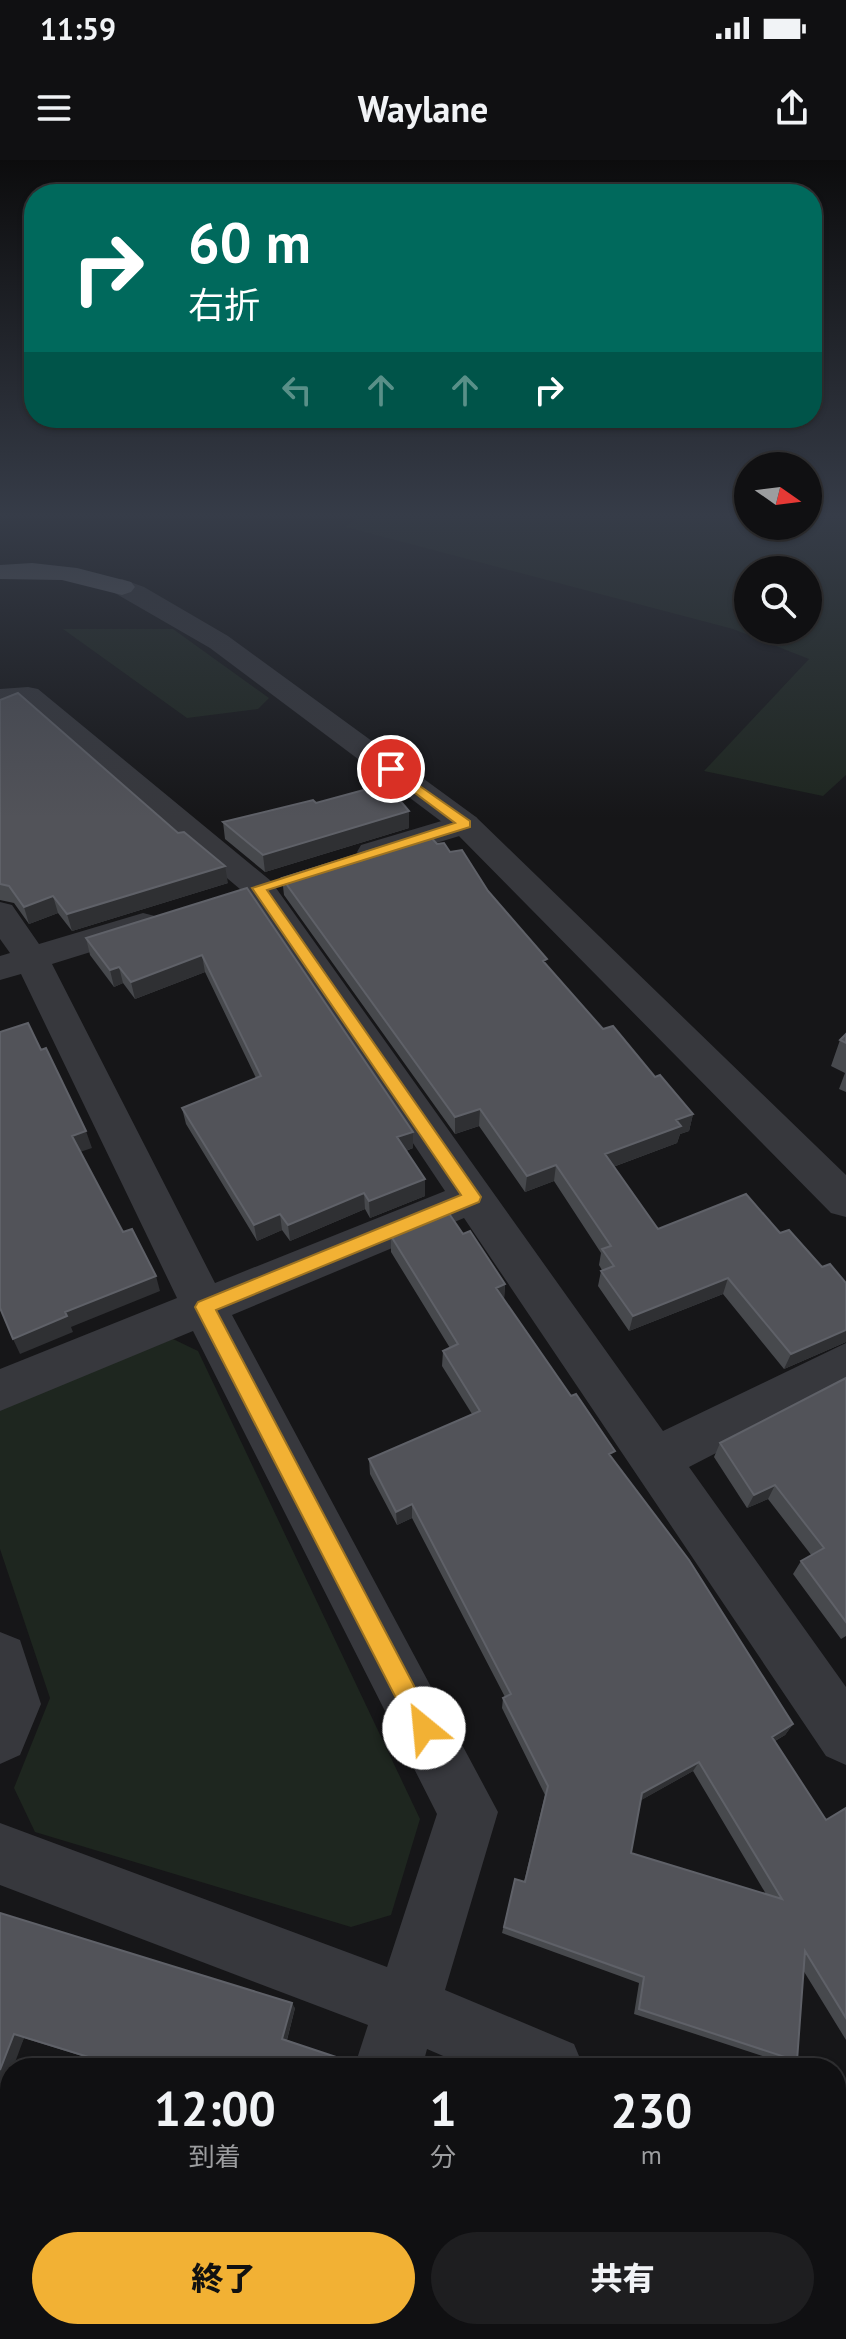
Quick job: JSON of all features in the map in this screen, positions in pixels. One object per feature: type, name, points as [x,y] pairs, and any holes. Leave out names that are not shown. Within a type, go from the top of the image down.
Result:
[{"type":"street","points":[[173,615],[219,642],[465,824],[846,1201]]},
{"type":"street","points":[[0,697],[28,695],[258,888],[846,1736]]},
{"type":"street","points":[[346,861],[465,824]]},
{"type":"street","points":[[0,913],[16,963],[204,1307],[468,1812],[391,2058]]},
{"type":"street","points":[[16,963],[168,916]]},
{"type":"street","points":[[0,1390],[473,1197]]},
{"type":"street","points":[[655,1459],[846,1363]]},
{"type":"street","points":[[0,1660],[13,1704],[0,1735]]},
{"type":"street","points":[[0,1854],[406,2007],[526,2058]]},
{"type":"shaded area","points":[[679,615],[734,615],[733,629]]},
{"type":"shaded area","points":[[822,615],[846,615],[846,775],[823,796],[704,771],[809,659],[771,644],[822,644]]},
{"type":"shaded area","points":[[63,629],[173,629],[269,698],[258,709],[187,718]]},
{"type":"shaded area","points":[[173,1339],[198,1351],[420,1819],[391,1915],[351,1927],[35,1832],[14,1788],[50,1698],[0,1549],[0,1407]]},
{"type":"building","points":[[18,693],[178,833],[184,832],[225,866],[67,914],[53,896],[24,907],[9,886],[0,884],[0,700]]},
{"type":"building","points":[[386,784],[409,811],[263,855],[223,822],[313,800],[316,803]]},
{"type":"building","points":[[427,833],[437,844],[444,843],[450,852],[462,850],[488,891],[547,959],[543,961],[603,1029],[613,1026],[655,1077],[660,1075],[693,1114],[676,1120],[681,1126],[605,1154],[658,1229],[746,1194],[780,1233],[789,1230],[822,1267],[830,1264],[846,1283],[846,1330],[791,1354],[728,1278],[633,1316],[601,1271],[614,1266],[602,1249],[611,1246],[556,1165],[527,1176],[480,1109],[455,1117],[282,878]]},
{"type":"building","points":[[247,888],[413,1132],[397,1137],[425,1179],[369,1201],[364,1193],[288,1225],[280,1214],[254,1225],[182,1108],[261,1076],[202,955],[131,982],[119,967],[110,970],[86,938]]},
{"type":"building","points":[[28,1023],[41,1050],[46,1048],[86,1131],[72,1136],[123,1232],[132,1229],[156,1276],[65,1312],[67,1316],[13,1339],[0,1308],[0,1032]]},
{"type":"building","points":[[448,1212],[463,1234],[470,1231],[505,1284],[496,1288],[571,1396],[576,1394],[615,1451],[609,1454],[689,1560],[793,1724],[772,1737],[826,1820],[846,1808],[846,2018],[805,1951],[797,2058],[788,2058],[639,2009],[644,1977],[504,1927],[515,1879],[525,1882],[548,1786],[503,1698],[511,1694],[412,1504],[396,1512],[369,1459],[480,1411],[443,1351],[458,1344],[391,1236]],"holes":[[[699,1762],[782,1899],[631,1853],[642,1793]]]},
{"type":"building","points":[[846,1378],[846,1622],[801,1561],[824,1548],[775,1485],[754,1495],[720,1443]]},
{"type":"building","points":[[0,1913],[292,2003],[282,2039],[336,2057],[92,2058],[14,2034],[5,2058],[0,2058]]},
{"type":"route","points":[[391,769],[465,824],[259,888],[473,1197],[204,1307],[424,1728]]}]
